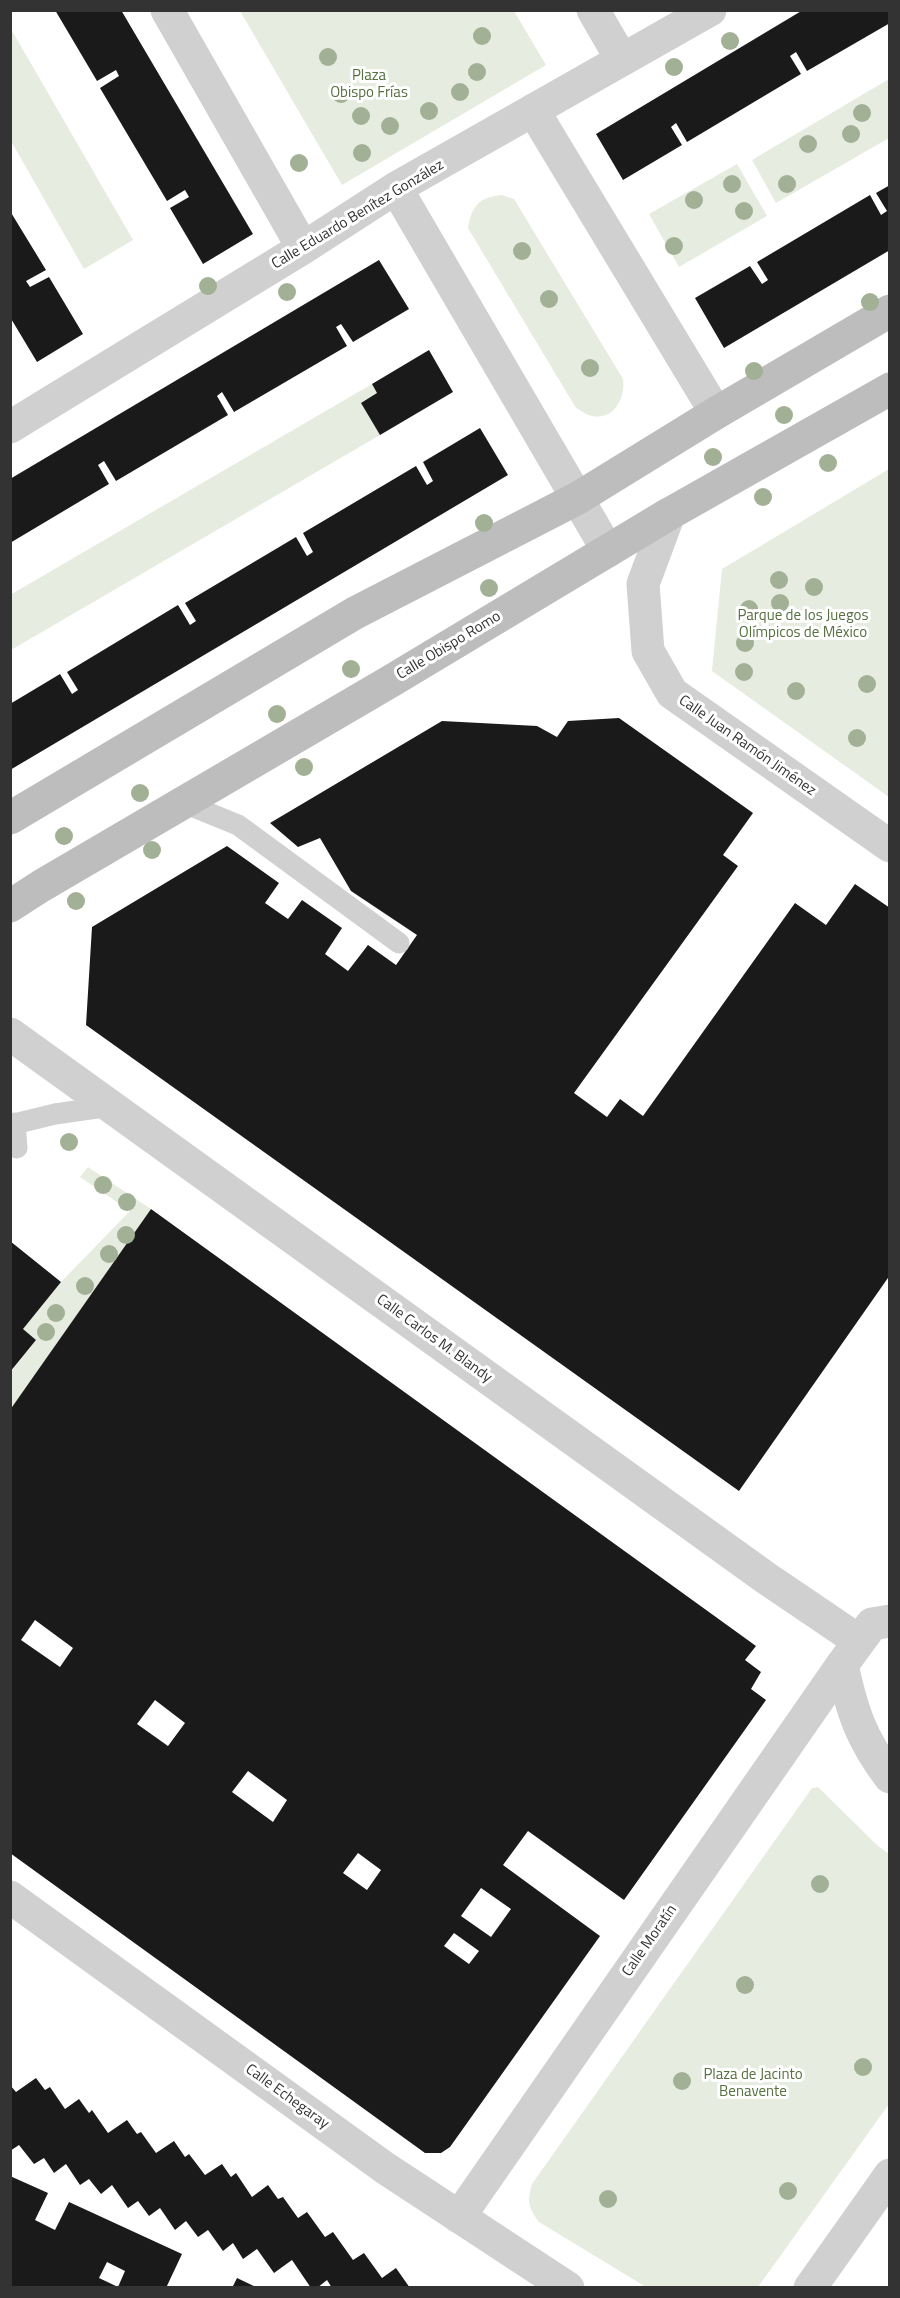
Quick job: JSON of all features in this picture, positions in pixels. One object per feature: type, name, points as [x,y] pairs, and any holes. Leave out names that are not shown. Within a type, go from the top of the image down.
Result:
[{"type":"street","points":[[167,10],[303,248]]},
{"type":"street","points":[[593,10],[622,60]]},
{"type":"street","name":"Calle Eduardo Benítez González","points":[[13,420],[303,248],[396,188],[710,10]]},
{"type":"street","points":[[533,110],[716,413]]},
{"type":"street","points":[[396,188],[608,551]]},
{"type":"street","points":[[10,818],[355,613],[578,498],[716,413],[890,311]]},
{"type":"street","name":"Calle Obispo Romo","points":[[10,906],[669,514],[890,389]]},
{"type":"street","name":"Calle Juan Ramón Jiménez","points":[[669,514],[643,584],[648,651],[672,693],[890,846]]},
{"type":"street","name":"Calle Carlos M. Blandy","points":[[10,1034],[766,1578],[870,1630]]},
{"type":"street","points":[[870,1630],[850,1702],[859,1729],[872,1754],[890,1777]]},
{"type":"street","name":"Calle Moratín","points":[[459,2217],[870,1630]]},
{"type":"street","name":"Calle Echegaray","points":[[10,1897],[385,2168],[568,2288]]},
{"type":"street","points":[[810,2288],[890,2175]]},
{"type":"lane","points":[[184,803],[238,825],[399,943]]},
{"type":"lane","points":[[17,1148],[13,1124],[55,1114],[111,1106]]},
{"type":"green space","name":"Plaza Obispo Frías","points":[[240,11],[514,11],[546,65],[342,185]]},
{"type":"green space","points":[[11,29],[133,240],[84,269],[11,141]]},
{"type":"green space","points":[[889,79],[889,138],[776,203],[752,160]]},
{"type":"green space","points":[[737,164],[767,216],[679,267],[649,214]]},
{"type":"green space","points":[[502,195],[514,199],[623,379],[620,401],[611,412],[605,415],[597,417],[576,408],[468,228],[474,208],[478,204],[488,198]]},
{"type":"green space","points":[[372,384],[377,393],[362,403],[380,435],[11,650],[10,595]]},
{"type":"green space","name":"Parque de los Juegos Olímpicos de México","points":[[889,469],[889,797],[712,671],[722,569]]},
{"type":"green space","points":[[88,1167],[151,1209],[11,1410],[11,1372],[36,1340],[23,1329],[61,1282],[130,1211],[80,1177]]},
{"type":"green space","name":"Plaza de Jacinto Benavente","points":[[818,1787],[889,1854],[889,2104],[758,2287],[646,2287],[539,2222],[529,2204],[532,2184],[812,1788]]},
{"type":"building","points":[[55,10],[121,10],[253,234],[203,264],[170,208],[189,197],[185,190],[167,201],[100,88],[119,76],[116,70],[97,81]]},
{"type":"building","points":[[803,10],[890,10],[890,23],[807,71],[796,52],[790,56],[801,74],[687,142],[676,123],[671,127],[682,145],[623,180],[596,134]]},
{"type":"building","points":[[890,185],[890,250],[724,348],[695,298],[750,266],[762,284],[768,280],[757,262],[870,195],[881,215],[887,211],[876,193]]},
{"type":"building","points":[[10,211],[46,270],[26,281],[30,287],[49,277],[83,334],[37,362],[10,317]]},
{"type":"building","points":[[379,260],[409,309],[353,342],[341,324],[336,327],[347,346],[234,412],[222,392],[217,396],[228,415],[116,481],[104,461],[98,465],[109,484],[10,543],[10,479]]},
{"type":"building","points":[[429,350],[453,392],[380,435],[361,403],[377,393],[372,384]]},
{"type":"building","points":[[480,428],[508,475],[10,770],[10,704],[60,674],[72,694],[78,690],[67,672],[178,605],[190,625],[196,621],[185,603],[296,537],[307,556],[313,552],[303,533],[416,466],[427,485],[433,481],[423,462]]},
{"type":"building","points":[[619,718],[753,813],[723,855],[738,866],[574,1093],[607,1117],[620,1099],[643,1116],[795,903],[826,925],[855,884],[890,908],[890,1275],[739,1491],[86,1025],[92,927],[227,846],[279,883],[265,903],[288,919],[302,900],[342,928],[325,954],[348,971],[368,945],[396,965],[417,935],[351,891],[320,838],[298,847],[270,823],[442,721],[537,726],[557,737],[568,721]]},
{"type":"building","points":[[151,1209],[756,1646],[745,1660],[761,1672],[751,1689],[766,1700],[624,1900],[528,1831],[503,1865],[600,1936],[450,2147],[441,2153],[425,2153],[10,1853],[10,1410]],"holes":[[[35,1620],[73,1648],[60,1667],[21,1640]],[[155,1700],[185,1723],[168,1746],[137,1724]],[[248,1771],[287,1800],[273,1822],[232,1792]],[[358,1853],[381,1870],[367,1890],[343,1873]],[[481,1888],[511,1909],[491,1937],[461,1916]],[[454,1933],[479,1951],[469,1964],[444,1946]]]},
{"type":"building","points":[[10,1241],[61,1282],[23,1329],[36,1340],[10,1372]]},
{"type":"building","points":[[36,2078],[45,2090],[50,2087],[65,2109],[79,2099],[89,2113],[92,2110],[108,2133],[127,2120],[137,2134],[141,2132],[156,2153],[174,2141],[185,2157],[189,2154],[205,2175],[222,2164],[231,2177],[236,2173],[252,2197],[268,2185],[278,2199],[283,2197],[298,2218],[307,2212],[325,2237],[333,2232],[353,2260],[364,2253],[382,2278],[396,2268],[410,2288],[332,2288],[327,2280],[317,2288],[311,2288],[292,2260],[274,2273],[257,2249],[243,2259],[233,2243],[223,2251],[208,2230],[198,2237],[186,2221],[175,2230],[160,2208],[149,2216],[138,2201],[128,2208],[112,2185],[101,2194],[89,2179],[80,2185],[66,2164],[54,2173],[44,2158],[34,2164],[19,2145],[10,2151],[10,2085],[16,2092]]},
{"type":"building","points":[[10,2176],[48,2193],[35,2220],[55,2230],[69,2202],[182,2254],[166,2288],[10,2288]],"holes":[[[107,2262],[125,2271],[118,2287],[99,2278]]]},
{"type":"building","points":[[237,2278],[258,2288],[232,2288]]}]
